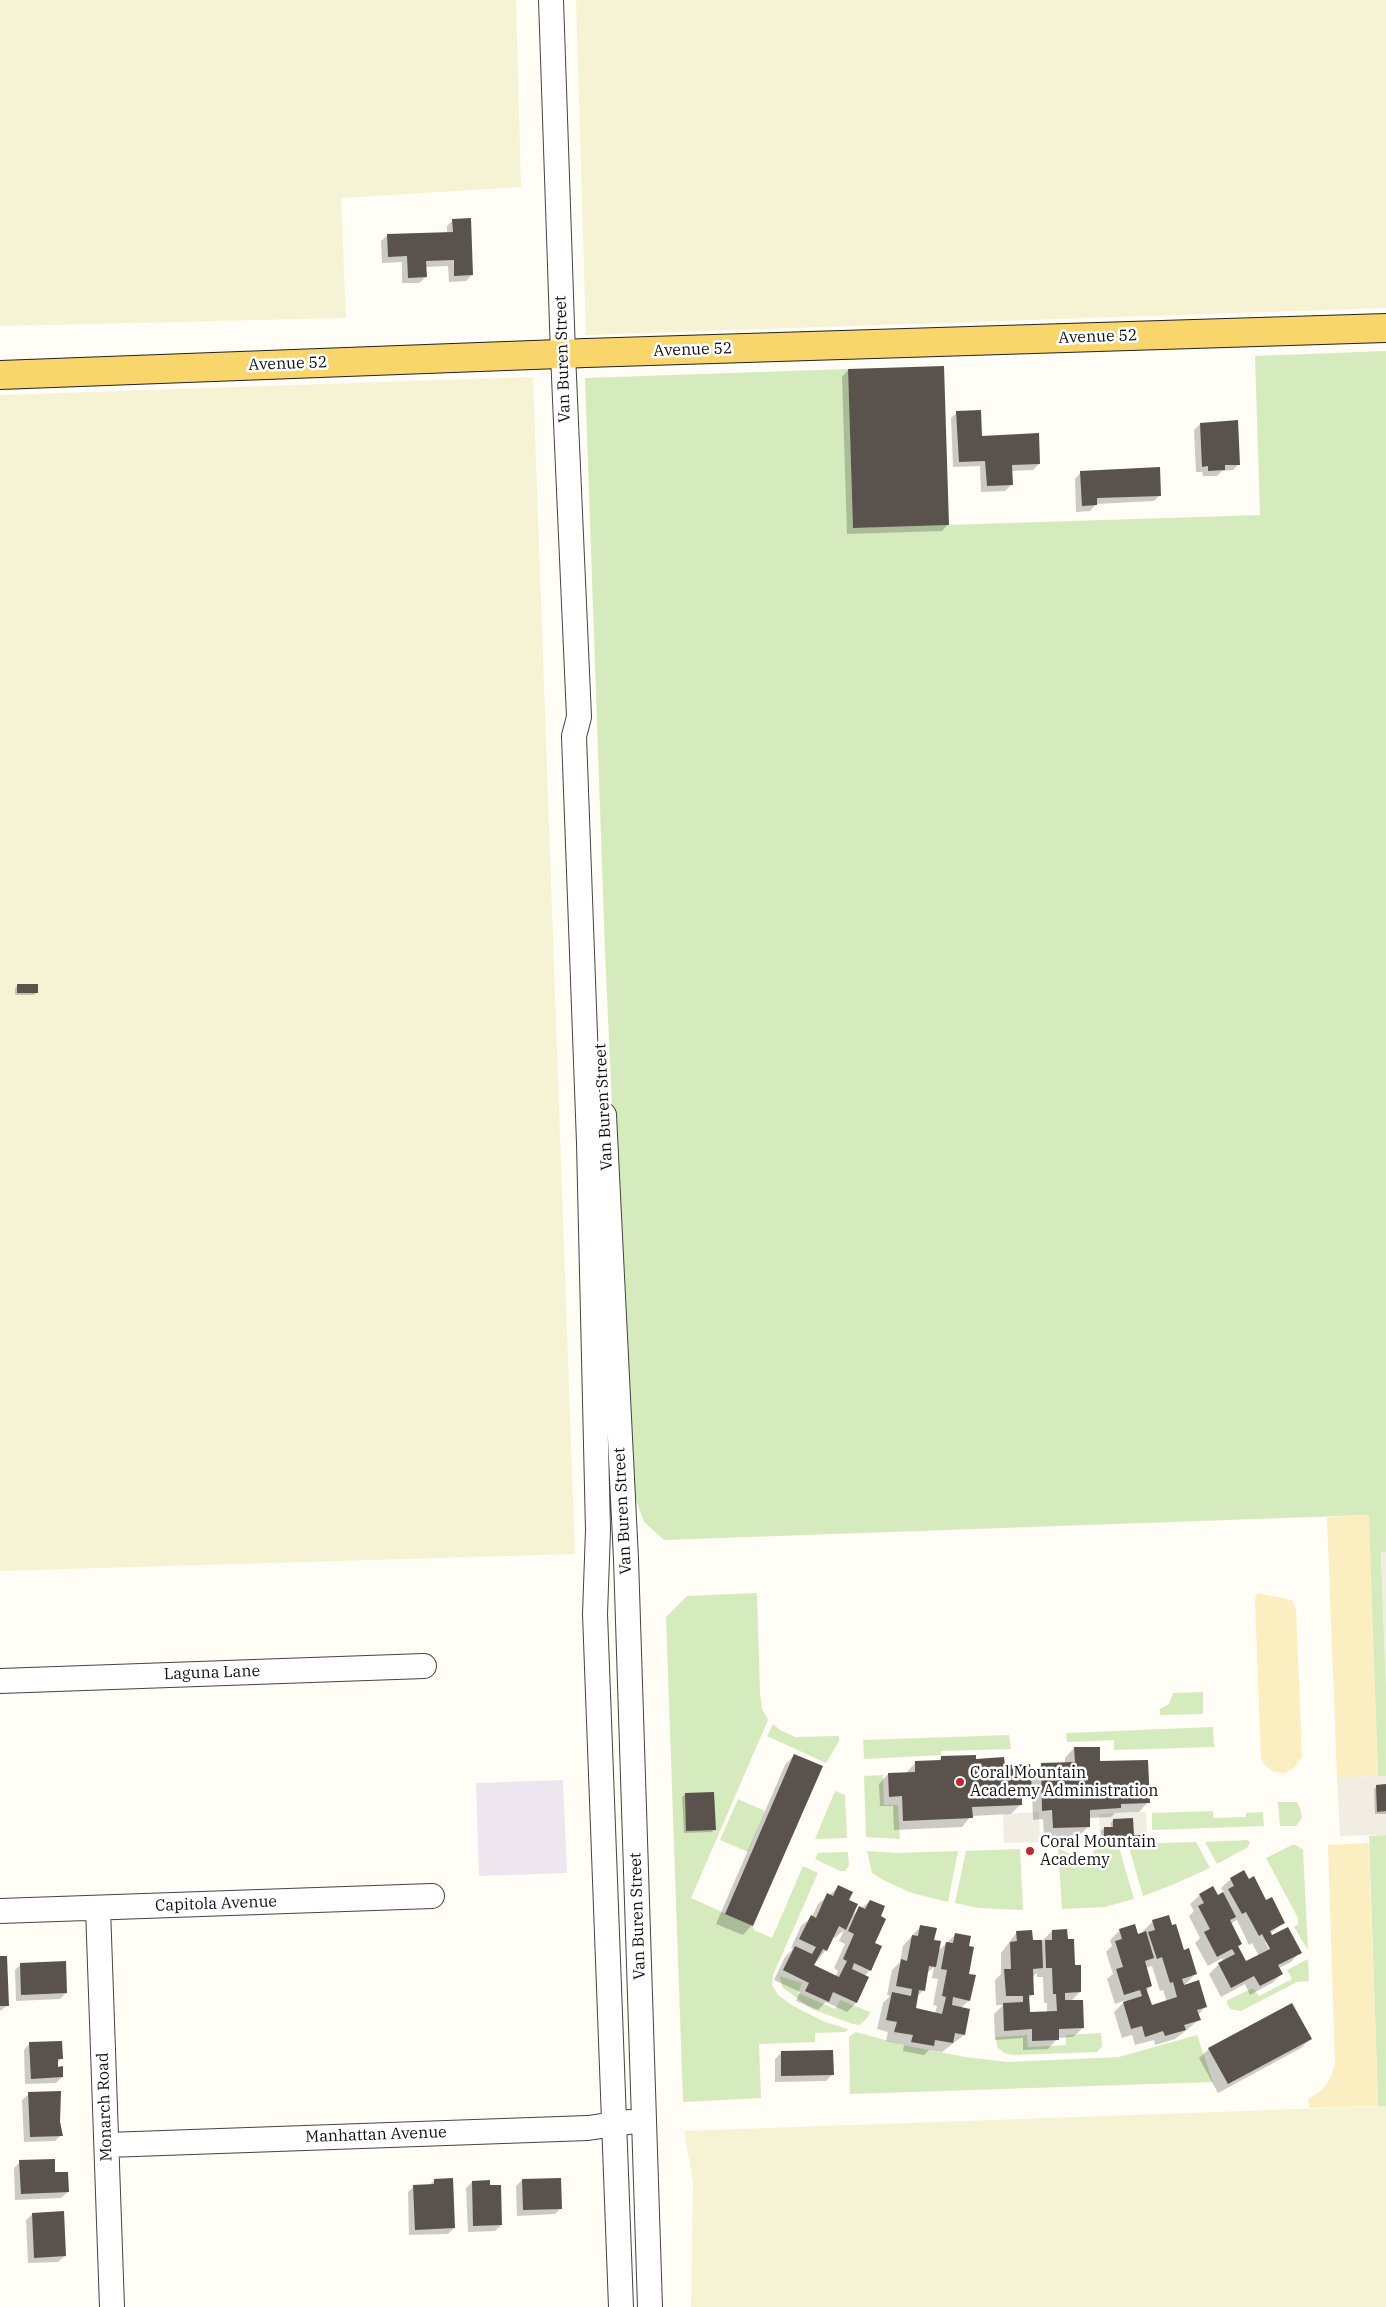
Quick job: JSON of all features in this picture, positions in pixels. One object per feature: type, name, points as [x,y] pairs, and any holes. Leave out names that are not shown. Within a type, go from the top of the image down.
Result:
[{"type":"main road","name":"Avenue 52","points":[[0,375],[562,354],[1386,328]]},
{"type":"street","name":"Van Buren Street","points":[[552,0],[562,354],[579,718],[574,736],[589,1143],[598,1530],[595,1614],[621,2307]]},
{"type":"street","name":"Van Buren Street","points":[[579,718],[587,736],[589,763],[632,1711],[650,2307]]},
{"type":"street","points":[[632,1711],[640,1697],[644,1683],[639,1559]]},
{"type":"street","name":"Laguna Lane","points":[[0,1681],[424,1666]]},
{"type":"street","name":"Capitola Avenue","points":[[0,1911],[432,1896]]},
{"type":"street","name":"Monarch Road","points":[[98,1908],[112,2307]]},
{"type":"street","name":"Manhattan Avenue","points":[[106,2145],[586,2128],[645,2119]]},
{"type":"shaded area","points":[[0,0],[516,0],[521,187],[341,198],[346,318],[0,326]]},
{"type":"shaded area","points":[[576,0],[1386,0],[1386,308],[586,335]]},
{"type":"shaded area","points":[[533,377],[575,1554],[0,1571],[0,395]]},
{"type":"shaded area","points":[[1381,1552],[1386,1552],[1386,1688]]},
{"type":"shaded area","points":[[1386,1776],[1386,1835],[1340,1836],[1337,1777]]},
{"type":"shaded area","points":[[563,1780],[567,1873],[479,1876],[476,1783]]},
{"type":"shaded area","points":[[1039,1812],[1040,1842],[1004,1843],[1003,1814]]},
{"type":"shaded area","points":[[1146,1812],[1147,1838],[1100,1840],[1099,1814]]},
{"type":"shaded area","points":[[1386,2106],[1386,2307],[691,2307],[693,2182],[684,2131]]},
{"type":"green space","points":[[1386,351],[1386,1552],[1381,1553],[1386,1688],[1386,1776],[1378,1776],[1368,1515],[664,1540],[644,1522],[629,1480],[605,952],[585,378],[848,369],[853,528],[1260,515],[1255,356]]},
{"type":"green space","points":[[757,1593],[760,1693],[762,1709],[768,1720],[691,1898],[753,1926],[754,1930],[772,1938],[803,1866],[818,1873],[773,1975],[772,1985],[778,1995],[793,2006],[825,2022],[848,2029],[845,2032],[815,2033],[815,2042],[759,2044],[761,2098],[683,2102],[666,1617],[687,1596]]},
{"type":"green space","points":[[1203,1692],[1203,1714],[1160,1715],[1160,1709],[1169,1704],[1173,1693]]},
{"type":"green space","points":[[773,1724],[780,1730],[795,1737],[839,1736],[839,1741],[826,1763],[767,1736]]},
{"type":"green space","points":[[1213,1727],[1214,1747],[1114,1750],[1114,1740],[1067,1742],[1066,1733]]},
{"type":"green space","points":[[1009,1735],[1011,1749],[941,1751],[941,1755],[864,1759],[863,1740]]},
{"type":"green space","points":[[883,1775],[884,1805],[898,1805],[900,1839],[866,1837],[864,1776]]},
{"type":"green space","points":[[835,1791],[845,1795],[847,1838],[815,1839]]},
{"type":"green space","points":[[738,1799],[765,1811],[748,1852],[720,1840]]},
{"type":"green space","points":[[1278,1802],[1297,1802],[1302,1818],[1296,1826],[1280,1826]]},
{"type":"green space","points":[[1213,1811],[1213,1818],[1246,1817],[1246,1813],[1263,1812],[1264,1826],[1152,1830],[1152,1813]]},
{"type":"green space","points":[[1386,1835],[1386,2106],[1378,2106],[1369,1836]]},
{"type":"green space","points":[[1247,1840],[1250,1842],[1248,1847],[1217,1864],[1205,1842]]},
{"type":"green space","points":[[1196,1842],[1210,1868],[1143,1896],[1128,1844]]},
{"type":"green space","points":[[1118,1844],[1134,1899],[1104,1907],[1062,1909],[1058,1848],[1070,1854],[1083,1856],[1084,1862],[1092,1858],[1095,1845]]},
{"type":"green space","points":[[1292,1845],[1296,1845],[1303,1850],[1308,1950],[1294,1927],[1298,1924],[1298,1918],[1266,1858]]},
{"type":"green space","points":[[1020,1849],[1023,1910],[978,1908],[955,1903],[966,1851]]},
{"type":"green space","points":[[867,1851],[896,1853],[958,1851],[948,1902],[912,1893],[872,1873]]},
{"type":"green space","points":[[848,1852],[849,1866],[845,1871],[840,1871],[815,1859],[818,1853]]},
{"type":"green space","points":[[1308,1959],[1309,1981],[1297,1982],[1241,2011],[1230,2009],[1226,2001],[1253,1988],[1259,1996],[1292,1979],[1287,1970]]},
{"type":"green space","points":[[780,1976],[802,1983],[798,1993],[835,2009],[840,2000],[870,2012],[868,2017],[860,2025],[853,2024],[812,2009],[782,1987]]},
{"type":"green space","points":[[856,2032],[903,2045],[965,2057],[1008,2062],[1119,2057],[1197,2035],[1213,2082],[850,2094],[849,2037]]},
{"type":"green space","points":[[1101,2033],[1102,2046],[1097,2052],[1013,2055],[1004,2053],[997,2047],[996,2037],[1027,2035],[1028,2047],[1066,2045],[1066,2035]]},
{"type":"sand","points":[[1369,1515],[1378,1776],[1337,1777],[1327,1517]]},
{"type":"sand","points":[[1257,1593],[1292,1600],[1296,1610],[1302,1757],[1294,1768],[1285,1773],[1273,1772],[1264,1764],[1261,1758],[1255,1600]]},
{"type":"sand","points":[[1369,1843],[1378,2106],[1309,2108],[1308,2099],[1321,2091],[1330,2079],[1335,2065],[1328,1845]]},
{"type":"building","points":[[471,218],[473,275],[454,276],[454,260],[426,261],[427,277],[408,278],[407,256],[388,257],[387,234],[453,232],[452,219]]},
{"type":"building","points":[[944,366],[949,525],[853,528],[848,369]]},
{"type":"building","points":[[981,410],[982,436],[1039,433],[1040,464],[1012,465],[1013,485],[987,486],[985,461],[959,462],[956,411]]},
{"type":"building","points":[[1238,420],[1240,465],[1225,465],[1225,470],[1208,471],[1208,466],[1202,467],[1200,423]]},
{"type":"building","points":[[1160,467],[1161,496],[1097,498],[1097,505],[1082,506],[1080,471]]},
{"type":"building","points":[[17,984],[38,984],[38,993],[17,993]]},
{"type":"building","points":[[1074,1747],[1100,1747],[1100,1761],[1148,1760],[1150,1803],[1121,1804],[1121,1808],[1090,1810],[1090,1827],[1053,1828],[1052,1810],[1042,1811],[1041,1763],[1075,1762]]},
{"type":"building","points":[[794,1754],[823,1766],[753,1926],[725,1914]]},
{"type":"building","name":"Coral Mountain Academy Administration","points":[[976,1755],[976,1759],[1004,1757],[1005,1765],[1030,1764],[1032,1791],[1022,1791],[1022,1805],[972,1807],[973,1818],[903,1821],[902,1796],[889,1797],[888,1773],[915,1772],[915,1761],[941,1760],[941,1756]]},
{"type":"building","points":[[1386,1784],[1386,1811],[1377,1812],[1376,1785]]},
{"type":"building","points":[[714,1792],[716,1830],[686,1831],[685,1793]]},
{"type":"building","points":[[1133,1818],[1134,1835],[1142,1835],[1143,1844],[1095,1845],[1095,1836],[1104,1836],[1104,1827],[1113,1827],[1113,1819]]},
{"type":"building","points":[[1244,1870],[1249,1879],[1254,1876],[1266,1900],[1272,1897],[1285,1923],[1270,1931],[1272,1935],[1288,1927],[1302,1953],[1278,1965],[1283,1974],[1260,1986],[1254,1976],[1231,1988],[1218,1963],[1235,1954],[1232,1949],[1217,1957],[1204,1932],[1210,1929],[1198,1906],[1204,1903],[1199,1894],[1213,1886],[1218,1895],[1223,1892],[1236,1917],[1230,1920],[1242,1944],[1238,1946],[1246,1961],[1270,1949],[1262,1934],[1259,1936],[1246,1912],[1242,1914],[1228,1889],[1234,1886],[1230,1878]]},
{"type":"building","points":[[838,1885],[853,1892],[849,1900],[858,1904],[846,1930],[839,1926],[827,1951],[823,1949],[814,1965],[839,1977],[847,1961],[843,1959],[854,1934],[848,1931],[859,1906],[865,1909],[870,1900],[885,1906],[881,1916],[886,1919],[875,1943],[882,1946],[871,1971],[854,1963],[852,1969],[869,1977],[857,2003],[833,1992],[829,2002],[805,1991],[809,1983],[783,1970],[795,1946],[812,1954],[816,1947],[799,1939],[811,1915],[816,1918],[827,1893],[833,1896]]},
{"type":"building","points":[[1169,1915],[1172,1925],[1176,1924],[1184,1950],[1189,1948],[1197,1974],[1182,1979],[1184,1985],[1199,1980],[1207,2007],[1197,2010],[1201,2020],[1184,2025],[1186,2030],[1165,2036],[1163,2031],[1145,2037],[1142,2026],[1131,2029],[1123,2002],[1142,1996],[1140,1990],[1124,1995],[1116,1969],[1123,1967],[1115,1941],[1122,1939],[1119,1929],[1135,1924],[1138,1934],[1146,1931],[1154,1958],[1145,1961],[1152,1986],[1146,1988],[1152,2005],[1177,1997],[1173,1982],[1170,1983],[1162,1957],[1157,1959],[1148,1932],[1155,1930],[1152,1920]]},
{"type":"building","points":[[920,1925],[937,1928],[934,1940],[941,1941],[936,1967],[929,1966],[925,1991],[919,1990],[916,2008],[942,2014],[946,1997],[942,1996],[947,1970],[941,1969],[946,1942],[953,1943],[955,1933],[971,1936],[969,1946],[974,1947],[969,1974],[976,1975],[970,2001],[953,1997],[952,2005],[970,2009],[965,2035],[955,2033],[953,2043],[935,2040],[934,2046],[911,2042],[913,2035],[894,2032],[897,2022],[886,2020],[892,1992],[911,1996],[912,1989],[896,1986],[901,1959],[907,1961],[912,1935],[918,1936]]},
{"type":"building","points":[[1067,1929],[1068,1939],[1074,1939],[1075,1965],[1081,1965],[1081,1992],[1065,1993],[1065,2000],[1083,2000],[1084,2028],[1059,2029],[1059,2040],[1032,2041],[1032,2029],[1004,2031],[1003,2003],[1023,2002],[1023,1996],[1006,1996],[1004,1969],[1011,1969],[1010,1942],[1017,1941],[1016,1931],[1032,1930],[1033,1940],[1042,1940],[1043,1968],[1033,1969],[1034,1995],[1029,1995],[1030,2012],[1057,2011],[1056,1994],[1053,1994],[1052,1968],[1046,1968],[1045,1940],[1052,1940],[1052,1930]]},
{"type":"building","points":[[0,1956],[7,1956],[9,2006],[0,2006]]},
{"type":"building","points":[[66,1961],[67,1993],[21,1995],[20,1963]]},
{"type":"building","points":[[1292,2003],[1312,2039],[1228,2084],[1208,2048]]},
{"type":"building","points":[[62,2041],[63,2059],[58,2059],[58,2067],[63,2066],[63,2077],[31,2079],[29,2042]]},
{"type":"building","points":[[833,2050],[834,2075],[781,2076],[781,2051]]},
{"type":"building","points":[[61,2091],[60,2122],[63,2136],[30,2137],[28,2092]]},
{"type":"building","points":[[55,2159],[55,2172],[68,2172],[69,2192],[21,2194],[19,2160]]},
{"type":"building","points":[[453,2178],[455,2228],[415,2230],[413,2185],[434,2184],[434,2179]]},
{"type":"building","points":[[561,2178],[562,2209],[523,2210],[522,2179]]},
{"type":"building","points":[[490,2180],[490,2185],[501,2185],[502,2225],[473,2226],[472,2181]]},
{"type":"building","points":[[64,2211],[66,2256],[34,2258],[32,2213]]},
{"type":"place","name":"Coral Mountain Academy Administration","points":[[960,1782]]},
{"type":"place","name":"Coral Mountain Academy","points":[[1030,1851]]}]
